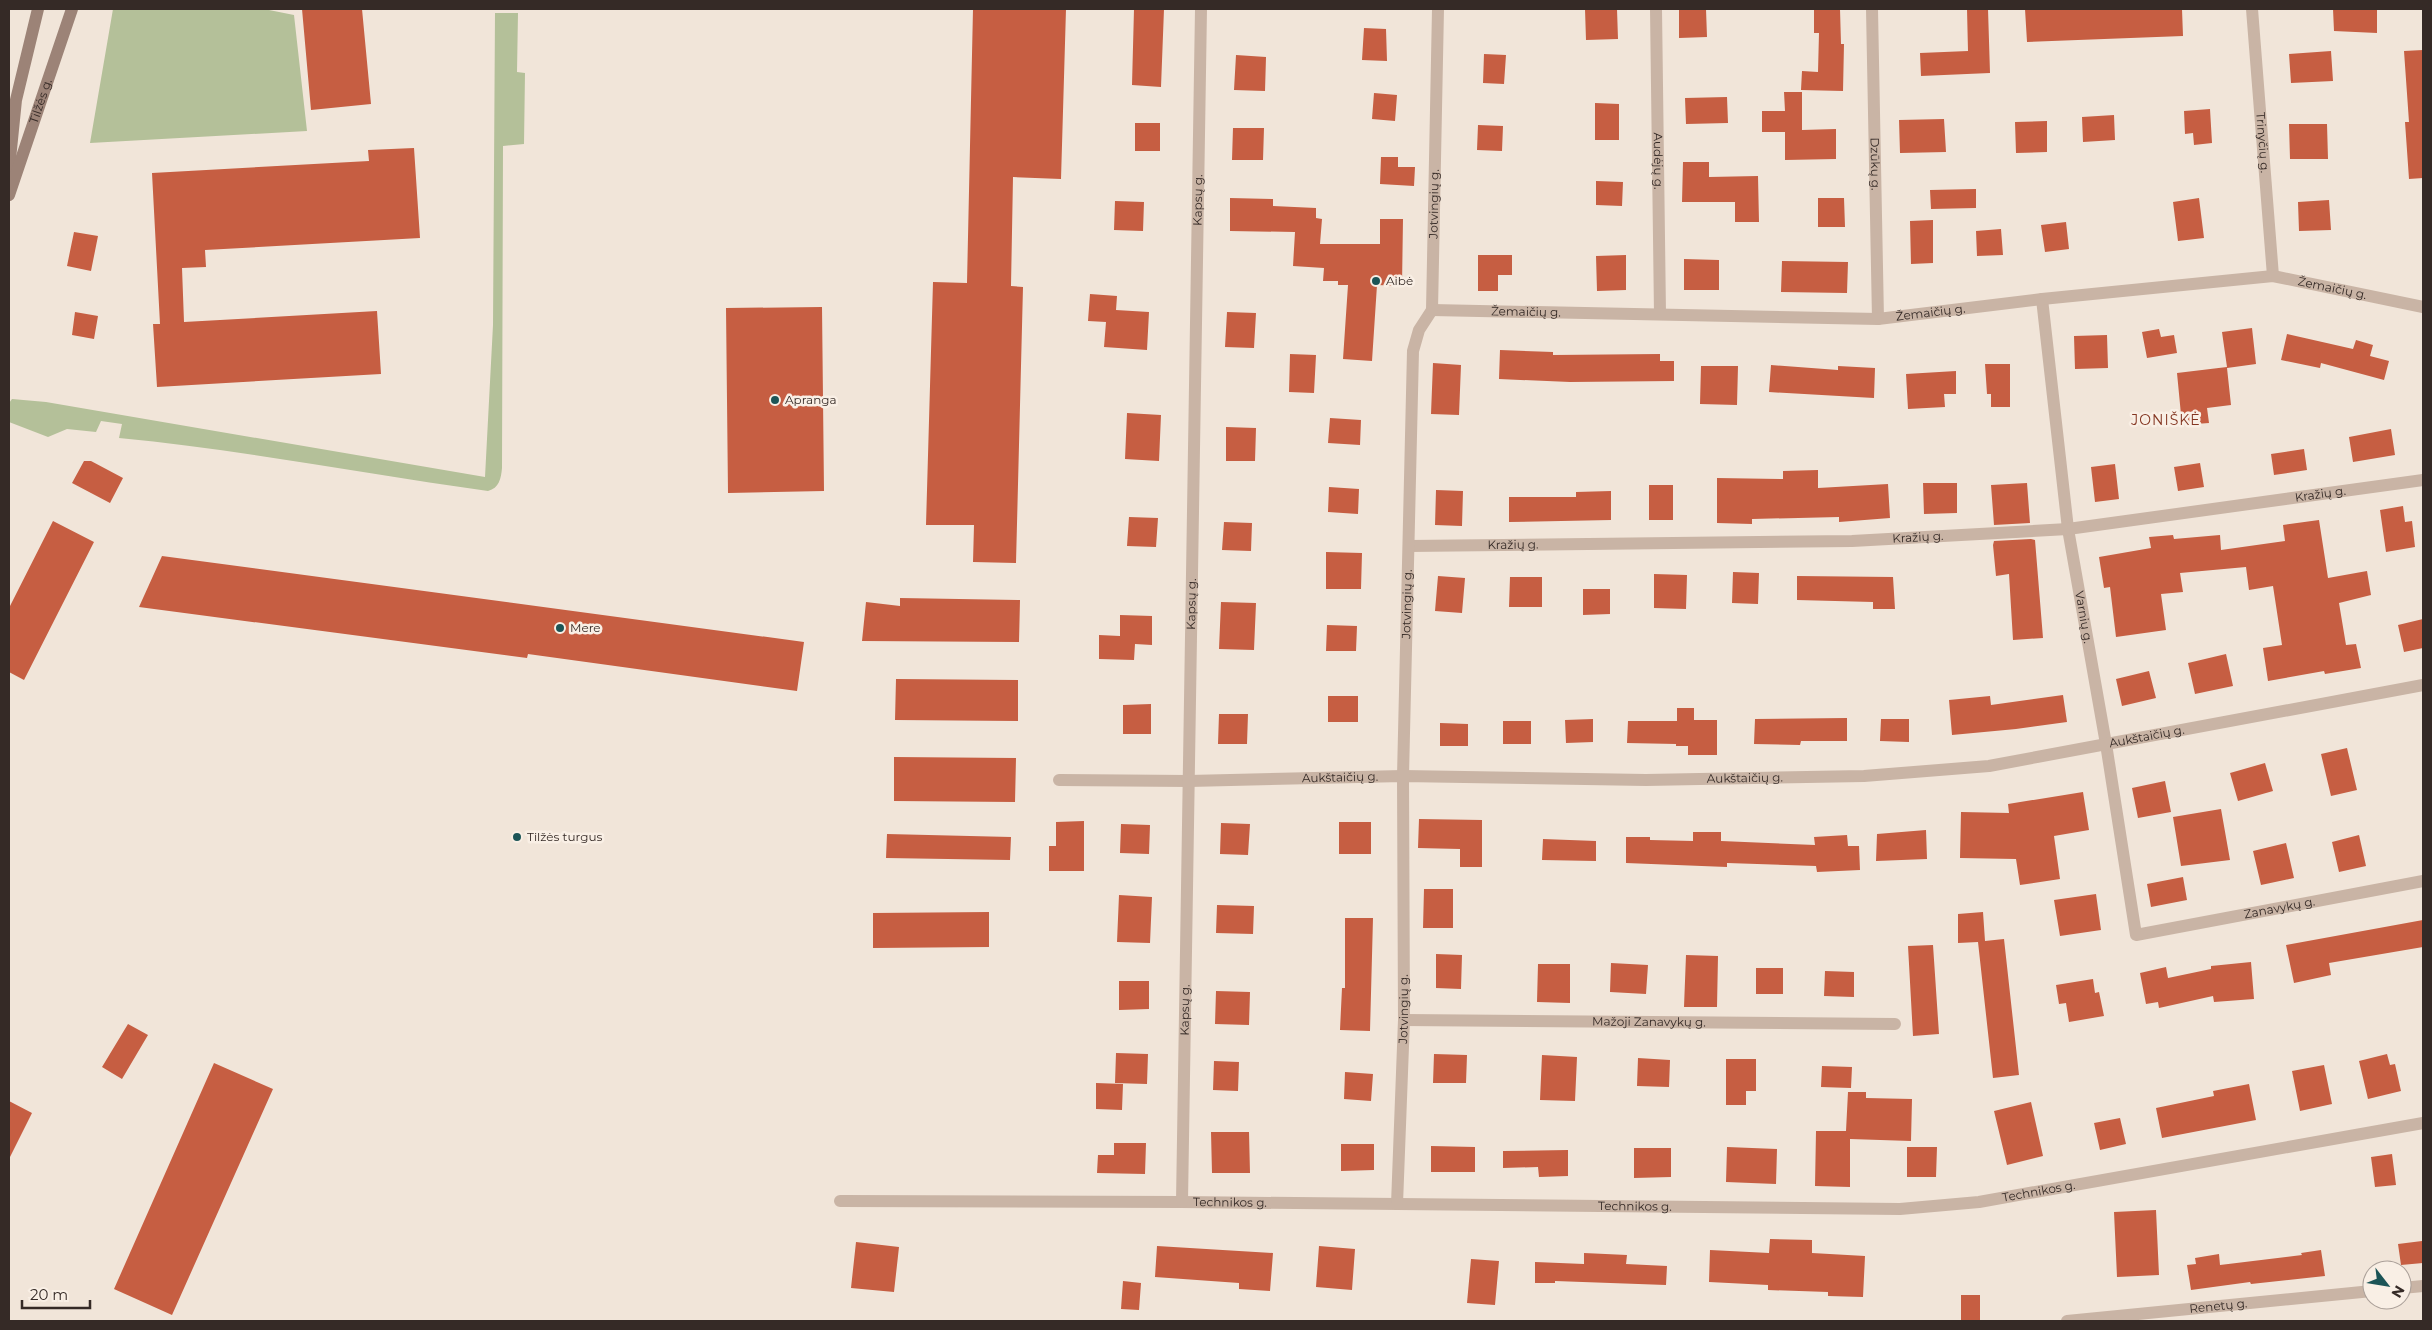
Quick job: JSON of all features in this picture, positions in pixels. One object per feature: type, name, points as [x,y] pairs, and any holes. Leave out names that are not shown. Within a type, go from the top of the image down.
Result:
[{"type":"main road","name":"Tilžės g.","points":[[9,169],[16,100],[38,9]]},
{"type":"main road","name":"Tilžės g.","points":[[9,195],[72,9]]},
{"type":"street","name":"Kapsų g.","points":[[1182,1202],[1200,9]]},
{"type":"street","name":"Jotvingių g.","points":[[1397,1204],[1404,1020],[1403,776],[1413,351],[1419,330],[1432,310],[1438,9]]},
{"type":"street","name":"Audėjų g.","points":[[1656,9],[1660,314]]},
{"type":"street","name":"Dzūkų g.","points":[[1872,9],[1878,319]]},
{"type":"street","name":"Trinyčių g.","points":[[2252,9],[2273,276]]},
{"type":"street","name":"Žemaičių g.","points":[[1432,310],[1878,319],[2042,299],[2273,276],[2423,307]]},
{"type":"street","name":"Varnių g.","points":[[2042,299],[2068,529],[2106,744],[2136,935]]},
{"type":"street","name":"Kražių g.","points":[[1409,546],[1852,541],[2068,529],[2423,480]]},
{"type":"street","name":"Aukštaičių g.","points":[[1059,780],[1189,781],[1403,776],[1646,780],[1864,776],[1989,766],[2423,685]]},
{"type":"street","name":"Zanavykų g.","points":[[2136,935],[2423,881]]},
{"type":"street","name":"Mažoji Zanavykų g.","points":[[1404,1020],[1895,1024]]},
{"type":"street","name":"Technikos g.","points":[[840,1201],[1182,1202],[1900,1210],[1979,1202],[2423,1123]]},
{"type":"street","name":"Renetų g.","points":[[2067,1321],[2362,1292]]},
{"type":"green space","points":[[113,9],[264,9],[294,15],[307,131],[90,143]]},
{"type":"green space","points":[[495,13],[518,13],[517,72],[525,73],[524,144],[503,146],[502,468],[500,479],[495,488],[488,491],[258,456],[119,438],[122,424],[101,421],[96,432],[67,429],[48,437],[9,422],[9,403],[12,399],[46,402],[485,477],[493,325]]},
{"type":"building","points":[[302,9],[362,9],[371,104],[311,110]]},
{"type":"building","points":[[973,9],[1066,9],[1061,179],[1013,177],[1011,286],[1023,287],[1016,563],[973,562],[974,525],[926,525],[933,282],[967,283]]},
{"type":"building","points":[[1134,9],[1164,9],[1161,87],[1132,85]]},
{"type":"building","points":[[1585,9],[1617,9],[1618,39],[1586,40]]},
{"type":"building","points":[[1679,9],[1706,9],[1707,37],[1679,38]]},
{"type":"building","points":[[1814,9],[1840,9],[1841,44],[1844,44],[1843,91],[1801,90],[1802,71],[1818,72],[1819,33],[1814,33]]},
{"type":"building","points":[[1967,9],[1988,9],[1990,73],[1921,76],[1920,53],[1968,51]]},
{"type":"building","points":[[2025,9],[2182,9],[2183,36],[2027,42]]},
{"type":"building","points":[[2333,9],[2377,9],[2377,33],[2334,31]]},
{"type":"building","points":[[1364,28],[1386,29],[1387,61],[1362,60]]},
{"type":"building","points":[[2423,50],[2423,178],[2409,179],[2405,122],[2409,122],[2404,51]]},
{"type":"building","points":[[2331,51],[2333,81],[2291,83],[2289,54]]},
{"type":"building","points":[[1484,54],[1506,55],[1504,84],[1483,83]]},
{"type":"building","points":[[1236,55],[1266,57],[1265,91],[1234,90]]},
{"type":"building","points":[[1784,92],[1802,92],[1802,130],[1836,129],[1836,159],[1785,160],[1785,132],[1762,132],[1762,111],[1785,111]]},
{"type":"building","points":[[1374,93],[1397,95],[1395,121],[1372,119]]},
{"type":"building","points":[[1727,97],[1728,123],[1686,124],[1685,98]]},
{"type":"building","points":[[1595,103],[1619,104],[1619,140],[1595,140]]},
{"type":"building","points":[[2210,109],[2212,143],[2194,145],[2193,133],[2185,134],[2184,111]]},
{"type":"building","points":[[2114,115],[2115,140],[2083,142],[2082,117]]},
{"type":"building","points":[[1944,119],[1946,152],[1900,153],[1899,120]]},
{"type":"building","points":[[2047,121],[2047,152],[2016,153],[2015,122]]},
{"type":"building","points":[[1135,123],[1160,123],[1160,151],[1135,151]]},
{"type":"building","points":[[2289,124],[2327,124],[2328,159],[2290,159]]},
{"type":"building","points":[[1478,125],[1503,126],[1502,151],[1477,150]]},
{"type":"building","points":[[1233,128],[1264,128],[1263,160],[1232,160]]},
{"type":"building","points":[[414,148],[420,238],[205,250],[206,267],[182,268],[184,322],[377,311],[381,374],[157,387],[153,324],[160,324],[152,173],[369,161],[368,150]]},
{"type":"building","points":[[1381,157],[1398,157],[1398,167],[1415,167],[1414,186],[1380,184]]},
{"type":"building","points":[[1683,162],[1709,162],[1709,177],[1758,176],[1759,222],[1735,222],[1735,202],[1682,202]]},
{"type":"building","points":[[1596,181],[1623,182],[1622,206],[1596,205]]},
{"type":"building","points":[[1976,189],[1976,208],[1931,209],[1930,190]]},
{"type":"building","points":[[1230,198],[1273,199],[1273,206],[1316,208],[1316,218],[1322,219],[1320,244],[1380,244],[1380,219],[1403,219],[1402,286],[1377,285],[1372,361],[1343,359],[1348,285],[1338,285],[1338,281],[1323,281],[1324,268],[1293,266],[1295,232],[1230,231]]},
{"type":"building","points":[[1818,198],[1844,198],[1845,227],[1818,227]]},
{"type":"building","points":[[2199,198],[2204,238],[2178,241],[2173,202]]},
{"type":"building","points":[[2329,200],[2331,230],[2299,231],[2298,202]]},
{"type":"building","points":[[1115,201],[1144,202],[1143,231],[1114,230]]},
{"type":"building","points":[[1933,220],[1933,263],[1911,264],[1910,221]]},
{"type":"building","points":[[2066,222],[2069,249],[2045,252],[2041,225]]},
{"type":"building","points":[[2001,229],[2003,255],[1977,256],[1976,231]]},
{"type":"building","points":[[74,232],[98,236],[91,271],[67,266]]},
{"type":"building","points":[[1478,255],[1512,255],[1512,275],[1498,275],[1498,291],[1478,291]]},
{"type":"building","points":[[1626,255],[1626,290],[1597,291],[1596,256]]},
{"type":"building","points":[[1684,259],[1719,260],[1719,290],[1684,290]]},
{"type":"building","points":[[1782,261],[1848,262],[1847,293],[1781,292]]},
{"type":"building","points":[[1090,294],[1117,296],[1116,310],[1149,312],[1147,350],[1104,347],[1106,322],[1088,321]]},
{"type":"building","name":"Apranga","points":[[822,307],[824,491],[728,493],[726,308]]},
{"type":"building","points":[[75,312],[98,316],[94,339],[72,335]]},
{"type":"building","points":[[1227,312],[1256,313],[1254,348],[1225,347]]},
{"type":"building","points":[[2252,328],[2256,364],[2227,368],[2231,405],[2207,408],[2209,423],[2182,425],[2177,373],[2227,367],[2222,332]]},
{"type":"building","points":[[2159,329],[2161,337],[2174,335],[2177,353],[2147,358],[2142,332]]},
{"type":"building","points":[[2287,334],[2353,349],[2356,340],[2373,345],[2370,356],[2389,361],[2384,380],[2321,363],[2320,368],[2281,360]]},
{"type":"building","points":[[2107,335],[2108,368],[2075,369],[2074,336]]},
{"type":"building","points":[[1500,350],[1553,352],[1553,355],[1660,354],[1660,361],[1674,361],[1674,381],[1570,382],[1499,379]]},
{"type":"building","points":[[1290,354],[1316,355],[1314,393],[1289,392]]},
{"type":"building","points":[[1433,363],[1461,365],[1459,415],[1431,414]]},
{"type":"building","points":[[1985,364],[2010,364],[2010,407],[1991,407],[1991,394],[1987,394]]},
{"type":"building","points":[[1771,365],[1838,370],[1838,366],[1875,368],[1874,398],[1769,392]]},
{"type":"building","points":[[1701,366],[1738,366],[1737,405],[1700,404]]},
{"type":"building","points":[[1956,371],[1956,394],[1944,394],[1945,407],[1908,409],[1906,374]]},
{"type":"building","points":[[1127,413],[1161,415],[1159,461],[1125,459]]},
{"type":"building","points":[[1330,418],[1361,420],[1360,445],[1328,443]]},
{"type":"building","points":[[1226,427],[1256,428],[1255,461],[1226,461]]},
{"type":"building","points":[[2391,429],[2395,455],[2353,462],[2349,437]]},
{"type":"building","points":[[2304,449],[2307,470],[2274,475],[2271,454]]},
{"type":"building","points":[[84,461],[91,461],[123,478],[110,503],[72,483]]},
{"type":"building","points":[[2200,463],[2204,487],[2178,491],[2174,467]]},
{"type":"building","points":[[2115,464],[2119,499],[2095,502],[2091,467]]},
{"type":"building","points":[[1818,470],[1818,488],[1888,484],[1890,518],[1839,522],[1839,517],[1752,519],[1752,524],[1717,523],[1717,478],[1783,479],[1783,471]]},
{"type":"building","points":[[1923,483],[1957,483],[1957,513],[1924,514]]},
{"type":"building","points":[[2027,483],[2030,523],[1994,525],[1991,485]]},
{"type":"building","points":[[1649,485],[1673,485],[1673,520],[1649,520]]},
{"type":"building","points":[[1329,487],[1359,489],[1358,514],[1328,512]]},
{"type":"building","points":[[1436,490],[1463,491],[1462,526],[1435,525]]},
{"type":"building","points":[[1611,491],[1611,520],[1509,522],[1509,497],[1576,497],[1576,492]]},
{"type":"building","points":[[2403,506],[2405,522],[2412,521],[2415,547],[2386,552],[2380,510]]},
{"type":"building","points":[[1129,517],[1158,518],[1156,547],[1127,546]]},
{"type":"building","points":[[2319,520],[2328,578],[2367,571],[2371,595],[2339,603],[2346,645],[2356,644],[2361,668],[2325,674],[2324,671],[2268,681],[2263,648],[2282,645],[2273,586],[2249,590],[2246,567],[2180,573],[2183,592],[2161,594],[2166,630],[2116,637],[2110,587],[2104,588],[2099,557],[2151,548],[2149,537],[2173,535],[2174,539],[2220,535],[2221,550],[2285,541],[2283,525]]},
{"type":"building","points":[[53,521],[94,542],[24,680],[9,672],[9,608]]},
{"type":"building","points":[[1224,522],[1252,523],[1251,551],[1222,550]]},
{"type":"building","points":[[2035,540],[2043,638],[2013,640],[2009,574],[1996,576],[1993,545],[1994,541]]},
{"type":"building","points":[[1326,552],[1362,553],[1361,589],[1326,589]]},
{"type":"building","points":[[162,556],[804,642],[797,691],[528,654],[527,658],[139,607]]},
{"type":"building","points":[[1733,572],[1759,573],[1758,604],[1732,603]]},
{"type":"building","points":[[1654,574],[1687,575],[1686,609],[1654,608]]},
{"type":"building","points":[[1438,576],[1465,578],[1462,613],[1435,611]]},
{"type":"building","points":[[1797,576],[1893,577],[1895,609],[1873,609],[1873,602],[1797,600]]},
{"type":"building","points":[[1510,577],[1542,577],[1542,607],[1509,607]]},
{"type":"building","points":[[1583,589],[1610,589],[1610,614],[1583,615]]},
{"type":"building","points":[[900,598],[1020,600],[1019,642],[862,641],[866,602],[900,606]]},
{"type":"building","points":[[1221,602],[1256,603],[1254,650],[1219,649]]},
{"type":"building","points":[[1120,615],[1152,616],[1152,645],[1135,644],[1134,660],[1099,659],[1099,635],[1120,636]]},
{"type":"building","points":[[2423,619],[2423,648],[2404,652],[2398,625]]},
{"type":"building","points":[[1327,625],[1357,626],[1356,651],[1326,651]]},
{"type":"building","points":[[2226,654],[2233,686],[2195,694],[2188,663]]},
{"type":"building","points":[[2149,671],[2156,698],[2122,706],[2116,679]]},
{"type":"building","points":[[896,679],[1018,680],[1018,721],[895,720]]},
{"type":"building","points":[[2063,695],[2067,722],[1952,735],[1949,700],[1990,696],[1991,705]]},
{"type":"building","points":[[1328,696],[1358,696],[1358,722],[1328,722]]},
{"type":"building","points":[[1151,704],[1151,734],[1123,734],[1123,705]]},
{"type":"building","points":[[1677,708],[1694,708],[1694,720],[1717,720],[1717,755],[1688,755],[1688,746],[1676,746],[1676,744],[1627,743],[1628,721],[1677,721]]},
{"type":"building","points":[[1219,714],[1248,714],[1247,744],[1218,744]]},
{"type":"building","points":[[1847,718],[1847,741],[1801,741],[1800,745],[1754,744],[1755,719]]},
{"type":"building","points":[[1593,719],[1593,742],[1566,743],[1565,720]]},
{"type":"building","points":[[1881,719],[1909,719],[1909,742],[1880,741]]},
{"type":"building","points":[[1503,721],[1531,721],[1531,744],[1503,744]]},
{"type":"building","points":[[1440,723],[1468,724],[1468,746],[1440,746]]},
{"type":"building","points":[[2347,748],[2357,790],[2331,796],[2321,754]]},
{"type":"building","points":[[894,757],[1016,758],[1015,802],[894,801]]},
{"type":"building","points":[[2265,763],[2273,791],[2238,801],[2230,773]]},
{"type":"building","points":[[2165,781],[2171,812],[2138,818],[2132,788]]},
{"type":"building","points":[[2083,792],[2089,830],[2054,836],[2060,879],[2020,885],[2016,859],[1960,858],[1961,812],[2009,813],[2008,804]]},
{"type":"building","points":[[2221,809],[2230,860],[2181,866],[2173,817]]},
{"type":"building","points":[[1419,819],[1482,820],[1482,867],[1460,867],[1460,849],[1418,848]]},
{"type":"building","points":[[1084,821],[1084,871],[1049,871],[1049,846],[1056,846],[1056,822]]},
{"type":"building","points":[[1339,822],[1371,822],[1371,854],[1339,854]]},
{"type":"building","points":[[1221,823],[1250,824],[1248,855],[1220,854]]},
{"type":"building","points":[[1121,824],[1150,825],[1149,854],[1120,853]]},
{"type":"building","points":[[1926,830],[1927,859],[1876,861],[1877,834]]},
{"type":"building","points":[[1693,832],[1721,832],[1721,841],[1815,845],[1814,837],[1847,835],[1848,846],[1859,846],[1860,870],[1817,872],[1816,866],[1727,863],[1727,867],[1626,863],[1626,837],[1650,837],[1650,840],[1693,841]]},
{"type":"building","points":[[887,834],[1011,837],[1010,860],[886,858]]},
{"type":"building","points":[[2359,835],[2366,866],[2339,872],[2332,842]]},
{"type":"building","points":[[1543,839],[1596,841],[1596,861],[1542,860]]},
{"type":"building","points":[[2286,843],[2294,878],[2261,885],[2253,851]]},
{"type":"building","points":[[2183,877],[2187,900],[2151,907],[2147,884]]},
{"type":"building","points":[[1424,889],[1453,889],[1453,928],[1423,928]]},
{"type":"building","points":[[2096,894],[2101,930],[2060,936],[2054,900]]},
{"type":"building","points":[[1119,895],[1152,897],[1150,943],[1117,942]]},
{"type":"building","points":[[1217,905],[1254,906],[1253,934],[1216,933]]},
{"type":"building","points":[[989,912],[989,947],[873,948],[873,913]]},
{"type":"building","points":[[1983,912],[1985,941],[2004,939],[2019,1075],[1993,1078],[1978,942],[1958,943],[1958,914]]},
{"type":"building","points":[[1345,918],[1373,918],[1370,1031],[1340,1030],[1342,988],[1345,988]]},
{"type":"building","points":[[2423,920],[2423,947],[2329,963],[2331,975],[2294,983],[2286,945]]},
{"type":"building","points":[[1933,945],[1939,1034],[1913,1036],[1908,946]]},
{"type":"building","points":[[1436,954],[1462,955],[1461,989],[1436,988]]},
{"type":"building","points":[[1686,955],[1718,956],[1717,1007],[1684,1007]]},
{"type":"building","points":[[2251,962],[2254,999],[2214,1002],[2213,996],[2159,1008],[2158,1002],[2146,1004],[2140,973],[2166,967],[2168,978],[2211,969],[2211,966]]},
{"type":"building","points":[[1611,963],[1648,965],[1646,994],[1610,992]]},
{"type":"building","points":[[1538,964],[1570,964],[1570,1003],[1537,1002]]},
{"type":"building","points":[[1756,968],[1783,968],[1783,994],[1756,994]]},
{"type":"building","points":[[1825,971],[1854,972],[1854,997],[1824,996]]},
{"type":"building","points":[[2093,979],[2095,993],[2099,992],[2104,1016],[2069,1022],[2066,1003],[2059,1004],[2056,985]]},
{"type":"building","points":[[1119,981],[1149,981],[1149,1009],[1119,1010]]},
{"type":"building","points":[[1216,991],[1250,992],[1249,1025],[1215,1024]]},
{"type":"building","points":[[128,1024],[148,1035],[122,1079],[102,1067]]},
{"type":"building","points":[[1116,1053],[1148,1054],[1147,1084],[1115,1083]]},
{"type":"building","points":[[1434,1054],[1467,1055],[1466,1083],[1433,1083]]},
{"type":"building","points":[[2387,1054],[2390,1065],[2395,1064],[2401,1091],[2368,1099],[2359,1061]]},
{"type":"building","points":[[1542,1055],[1577,1057],[1575,1101],[1540,1100]]},
{"type":"building","points":[[1638,1058],[1670,1060],[1669,1087],[1637,1086]]},
{"type":"building","points":[[1726,1059],[1756,1059],[1756,1091],[1746,1091],[1746,1105],[1726,1105]]},
{"type":"building","points":[[1214,1061],[1239,1062],[1238,1091],[1213,1090]]},
{"type":"building","points":[[214,1063],[273,1089],[172,1315],[114,1289]]},
{"type":"building","points":[[2324,1065],[2332,1104],[2300,1111],[2292,1071]]},
{"type":"building","points":[[1822,1066],[1852,1067],[1851,1088],[1821,1087]]},
{"type":"building","points":[[1345,1072],[1373,1074],[1371,1101],[1344,1099]]},
{"type":"building","points":[[1096,1083],[1123,1084],[1122,1110],[1096,1109]]},
{"type":"building","points":[[2249,1084],[2256,1120],[2162,1138],[2156,1108],[2214,1096],[2213,1091]]},
{"type":"building","points":[[1848,1092],[1866,1092],[1866,1098],[1912,1099],[1911,1141],[1850,1139],[1850,1187],[1815,1186],[1816,1131],[1846,1131]]},
{"type":"building","points":[[9,1101],[32,1113],[9,1159]]},
{"type":"building","points":[[2031,1102],[2043,1156],[2007,1165],[1994,1111]]},
{"type":"building","points":[[2120,1118],[2126,1144],[2100,1150],[2094,1123]]},
{"type":"building","points":[[1211,1132],[1249,1132],[1250,1173],[1212,1173]]},
{"type":"building","points":[[1114,1143],[1146,1143],[1145,1174],[1097,1173],[1098,1155],[1114,1155]]},
{"type":"building","points":[[1341,1144],[1374,1144],[1374,1170],[1341,1171]]},
{"type":"building","points":[[1431,1146],[1475,1147],[1475,1172],[1431,1172]]},
{"type":"building","points":[[1727,1147],[1777,1149],[1776,1184],[1726,1182]]},
{"type":"building","points":[[1907,1147],[1937,1147],[1936,1177],[1907,1177]]},
{"type":"building","points":[[1634,1148],[1671,1148],[1671,1177],[1634,1178]]},
{"type":"building","points":[[1568,1150],[1568,1176],[1539,1177],[1538,1167],[1503,1168],[1503,1151]]},
{"type":"building","points":[[2392,1154],[2396,1185],[2375,1187],[2371,1157]]},
{"type":"building","points":[[2156,1210],[2159,1275],[2117,1277],[2114,1212]]},
{"type":"building","points":[[1770,1239],[1812,1240],[1812,1253],[1865,1256],[1863,1297],[1828,1296],[1828,1292],[1768,1290],[1768,1285],[1709,1282],[1710,1250],[1769,1253]]},
{"type":"building","points":[[2422,1241],[2423,1263],[2412,1264],[2412,1260],[2400,1260],[2398,1244]]},
{"type":"building","points":[[856,1242],[899,1247],[894,1292],[851,1288]]},
{"type":"building","points":[[1157,1246],[1273,1253],[1270,1291],[1239,1289],[1239,1283],[1155,1277]]},
{"type":"building","points":[[1319,1246],[1355,1249],[1352,1290],[1316,1287]]},
{"type":"building","points":[[2321,1250],[2325,1276],[2251,1284],[2250,1282],[2191,1290],[2187,1265],[2196,1264],[2195,1258],[2219,1254],[2220,1265],[2302,1255],[2301,1253]]},
{"type":"building","points":[[1584,1253],[1627,1255],[1626,1264],[1667,1266],[1666,1285],[1555,1281],[1555,1283],[1535,1283],[1535,1262],[1584,1264]]},
{"type":"building","points":[[1471,1259],[1499,1261],[1495,1305],[1467,1303]]},
{"type":"building","points":[[1123,1281],[1141,1283],[1139,1310],[1121,1309]]},
{"type":"building","points":[[1961,1295],[1980,1295],[1980,1320],[1961,1320]]},
{"type":"place","name":"Aibė","points":[[1376,281]]},
{"type":"place","name":"Apranga","points":[[775,400]]},
{"type":"place","name":"Mere","points":[[560,628]]},
{"type":"place","name":"Tilžės turgus","points":[[517,837]]},
{"type":"district","name":"JONIŠKĖ","points":[[2166,420]]}]
